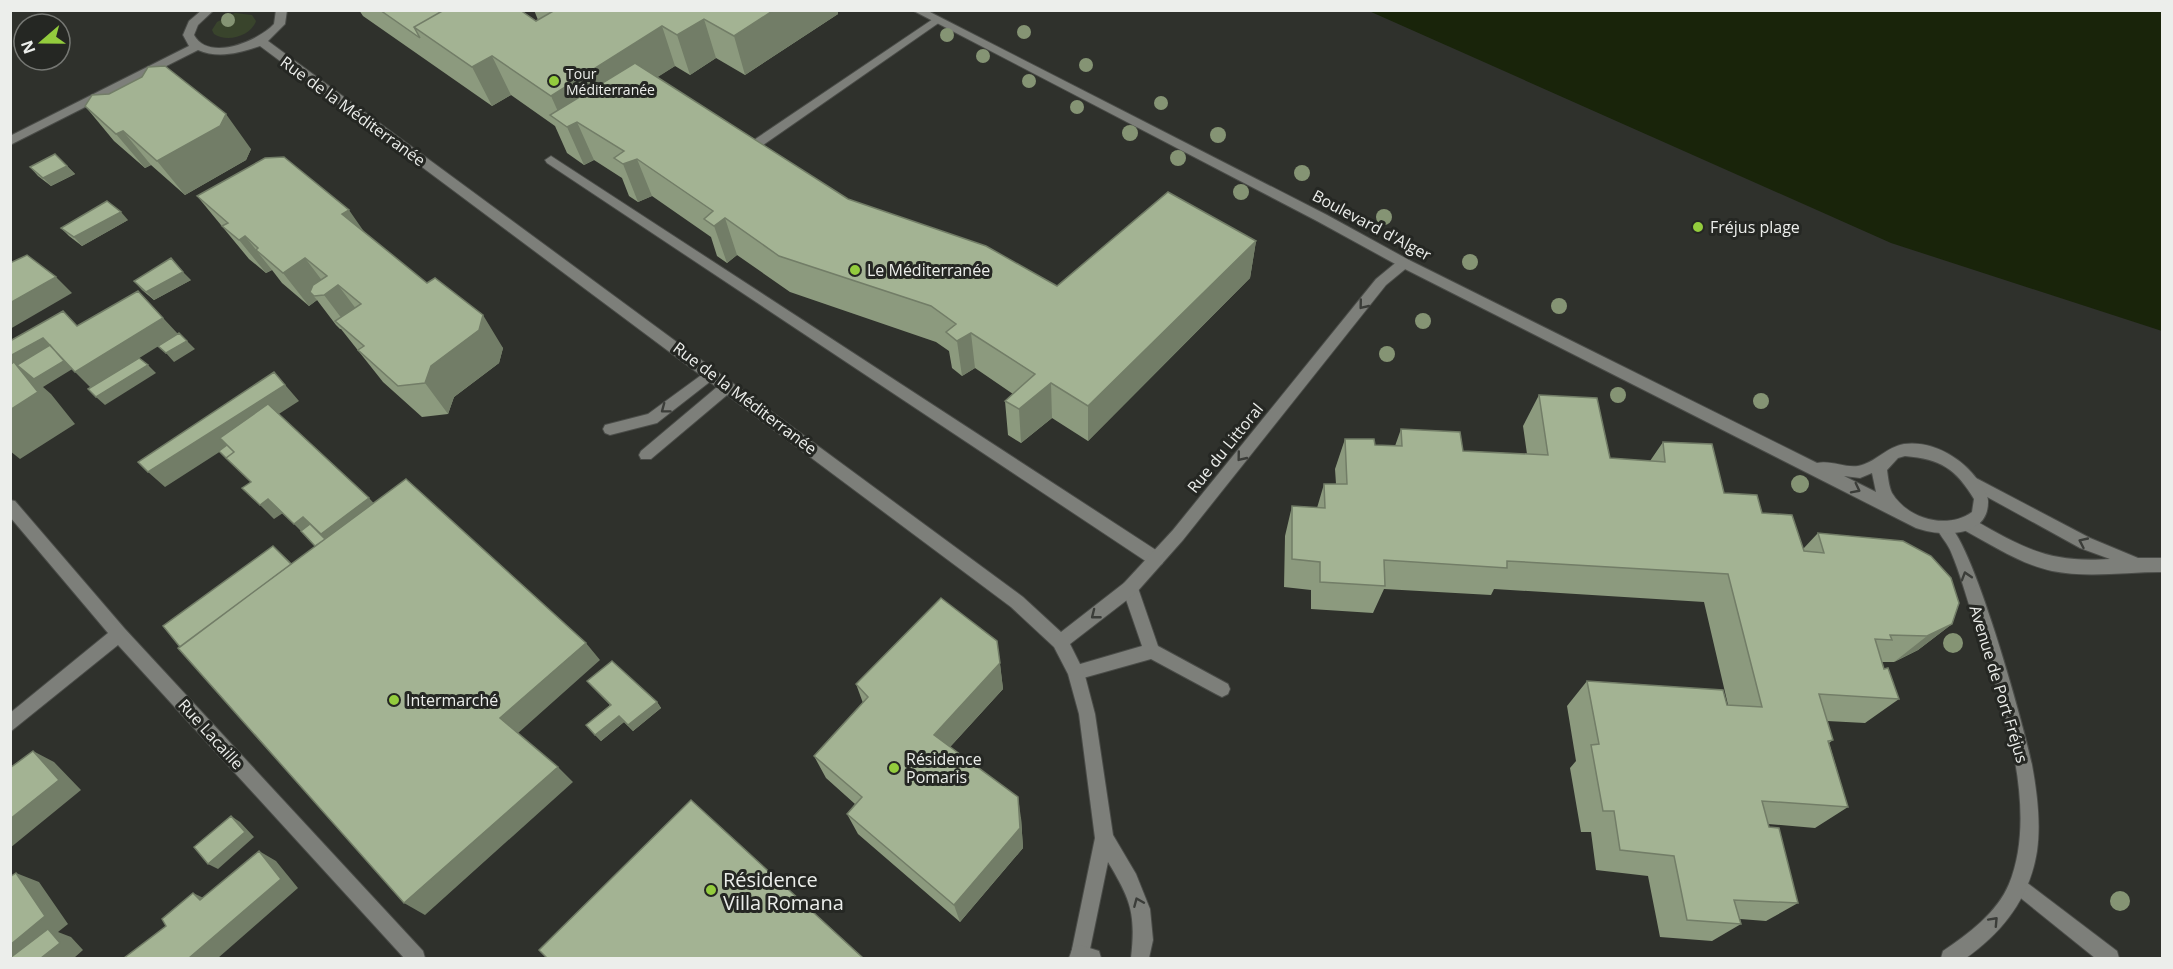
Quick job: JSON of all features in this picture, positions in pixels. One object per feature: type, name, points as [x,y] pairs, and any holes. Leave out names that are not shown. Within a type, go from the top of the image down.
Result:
[{"type":"street","points":[[195,47],[189,33],[193,24],[209,10]]},
{"type":"street","points":[[10,141],[195,47],[211,52],[232,51],[261,41],[278,27],[282,20],[281,10]]},
{"type":"street","name":"Boulevard d'Alger","points":[[917,10],[1322,218],[1404,263],[1901,512]]},
{"type":"street","points":[[749,149],[936,20]]},
{"type":"street","name":"Rue de la Méditerranée","points":[[261,41],[1017,602],[1060,642],[1076,672],[1087,714],[1104,838],[1083,957]]},
{"type":"street","points":[[551,160],[1156,559]]},
{"type":"street","name":"Rue du Littoral","points":[[1060,642],[1130,588],[1381,282],[1404,263]]},
{"type":"street","points":[[610,429],[652,419],[711,373]]},
{"type":"street","points":[[646,455],[728,386]]},
{"type":"street","points":[[1974,483],[1980,495],[1982,507],[1977,517],[1969,525],[1945,529],[1914,520],[1901,512],[1882,489],[1879,468],[1893,453],[1905,450],[1920,450],[1950,461],[1974,483],[2085,543],[2138,563]]},
{"type":"street","name":"Boulevard d'Alger","points":[[1812,467],[1860,472],[1885,459]]},
{"type":"street","name":"Rue Lacaille","points":[[10,506],[119,634],[416,958]]},
{"type":"street","points":[[1969,525],[2052,564],[2084,567],[2138,563],[2163,565]]},
{"type":"street","name":"Avenue de Port Fréjus","points":[[1945,529],[1958,549],[2018,739],[2024,767],[2028,814],[2027,852],[2018,885],[2000,915],[1971,945],[1950,958]]},
{"type":"street","points":[[1130,588],[1152,651],[1222,688]]},
{"type":"street","points":[[10,724],[119,634]]},
{"type":"street","points":[[1076,672],[1152,651]]},
{"type":"street","name":"Rue de la Méditerranée","points":[[1104,838],[1142,906],[1144,944],[1140,958]]},
{"type":"street","points":[[2018,885],[2110,958]]},
{"type":"shaded area","points":[[1369,11],[2162,11],[2162,331],[1891,243]]},
{"type":"shaded area","points":[[235,13],[252,15],[256,21],[249,31],[232,38],[219,37],[214,34],[212,30],[217,22]]},
{"type":"building","points":[[380,10],[444,10],[414,27],[420,38]]},
{"type":"building","points":[[444,10],[520,10],[536,21],[555,10],[774,10],[734,36],[704,19],[677,35],[662,26],[551,96],[492,56],[472,67],[414,27]]},
{"type":"building","name":"Le Méditerranée","points":[[635,63],[848,199],[986,246],[1057,286],[1168,192],[1256,241],[1088,406],[1051,383],[1019,409],[1005,401],[1035,374],[971,333],[957,341],[946,332],[956,324],[931,306],[779,256],[725,218],[714,226],[704,219],[713,211],[637,159],[623,164],[614,158],[624,151],[577,122],[567,127],[550,115]]},
{"type":"building","points":[[165,66],[226,114],[220,126],[157,161],[123,131],[116,134],[85,106],[92,95],[109,94],[142,77],[148,67]]},
{"type":"building","points":[[55,154],[67,166],[43,178],[30,167]]},
{"type":"building","points":[[284,157],[349,210],[342,214],[427,283],[435,278],[483,315],[479,330],[431,366],[425,383],[398,386],[358,350],[364,346],[335,321],[361,304],[338,285],[324,295],[314,296],[310,292],[313,285],[327,276],[305,258],[283,273],[256,250],[258,248],[245,236],[239,240],[222,226],[228,223],[197,196],[265,158]]},
{"type":"building","points":[[107,201],[121,212],[74,237],[61,228]]},
{"type":"building","points":[[27,255],[56,277],[10,303],[10,263]]},
{"type":"building","points":[[171,258],[183,272],[146,292],[134,281]]},
{"type":"building","points":[[138,291],[163,318],[75,372],[43,338],[10,356],[10,341],[63,311],[77,326]]},
{"type":"building","points":[[179,333],[187,341],[166,353],[158,346]]},
{"type":"building","points":[[50,345],[64,361],[34,379],[17,365]]},
{"type":"building","points":[[139,358],[148,365],[96,397],[88,389]]},
{"type":"building","points":[[14,362],[38,392],[10,410],[10,365]]},
{"type":"building","points":[[274,372],[285,385],[148,472],[138,462]]},
{"type":"building","points":[[1539,395],[1597,398],[1610,458],[1665,462],[1663,442],[1712,444],[1724,493],[1757,495],[1762,513],[1792,515],[1804,551],[1824,553],[1818,533],[1903,541],[1931,556],[1951,578],[1959,603],[1952,624],[1927,636],[1890,635],[1892,640],[1875,639],[1884,669],[1888,668],[1899,699],[1819,694],[1833,740],[1828,741],[1848,807],[1762,801],[1769,827],[1779,828],[1798,903],[1734,900],[1741,924],[1687,920],[1674,856],[1620,850],[1614,811],[1603,811],[1591,745],[1599,744],[1587,681],[1723,690],[1727,705],[1762,707],[1728,574],[1507,561],[1507,568],[1384,560],[1385,586],[1320,582],[1320,562],[1292,559],[1292,506],[1325,508],[1324,484],[1347,484],[1345,439],[1374,439],[1375,445],[1402,446],[1401,429],[1460,432],[1463,451],[1548,455]]},
{"type":"building","points":[[268,404],[369,498],[321,534],[303,517],[294,524],[268,499],[260,505],[242,488],[251,482],[226,458],[234,452],[220,438]]},
{"type":"building","points":[[227,445],[234,452],[226,458],[219,451]]},
{"type":"building","name":"Intermarché","points":[[406,479],[586,643],[500,718],[558,767],[404,903],[178,648]]},
{"type":"building","points":[[310,524],[325,539],[315,546],[301,531]]},
{"type":"building","points":[[273,546],[291,564],[180,647],[163,626]]},
{"type":"building","name":"Résidence Pomaris","points":[[941,598],[997,641],[1000,663],[934,735],[1018,797],[1020,828],[954,905],[847,814],[862,797],[814,756],[868,697],[856,684]]},
{"type":"building","points":[[612,661],[657,702],[628,725],[619,716],[595,735],[586,725],[611,705],[587,681]]},
{"type":"building","points":[[33,751],[59,780],[10,819],[10,768]]},
{"type":"building","name":"Résidence Villa Romana","points":[[691,800],[863,958],[547,958],[539,950]]},
{"type":"building","points":[[231,816],[245,832],[208,864],[194,847]]},
{"type":"building","points":[[259,851],[281,879],[189,958],[124,958],[166,926],[162,919],[193,893],[200,900]]},
{"type":"building","points":[[16,873],[45,916],[10,945],[10,877]]},
{"type":"building","points":[[48,929],[60,943],[41,958],[10,958]]},
{"type":"place","name":"Tour Méditerranée","points":[[554,81]]},
{"type":"place","name":"Fréjus plage","points":[[1698,227]]},
{"type":"place","name":"Le Méditerranée","points":[[855,270]]},
{"type":"place","name":"Intermarché","points":[[394,700]]},
{"type":"place","name":"Résidence Pomaris","points":[[894,768]]},
{"type":"place","name":"Résidence Villa Romana","points":[[711,890]]}]
